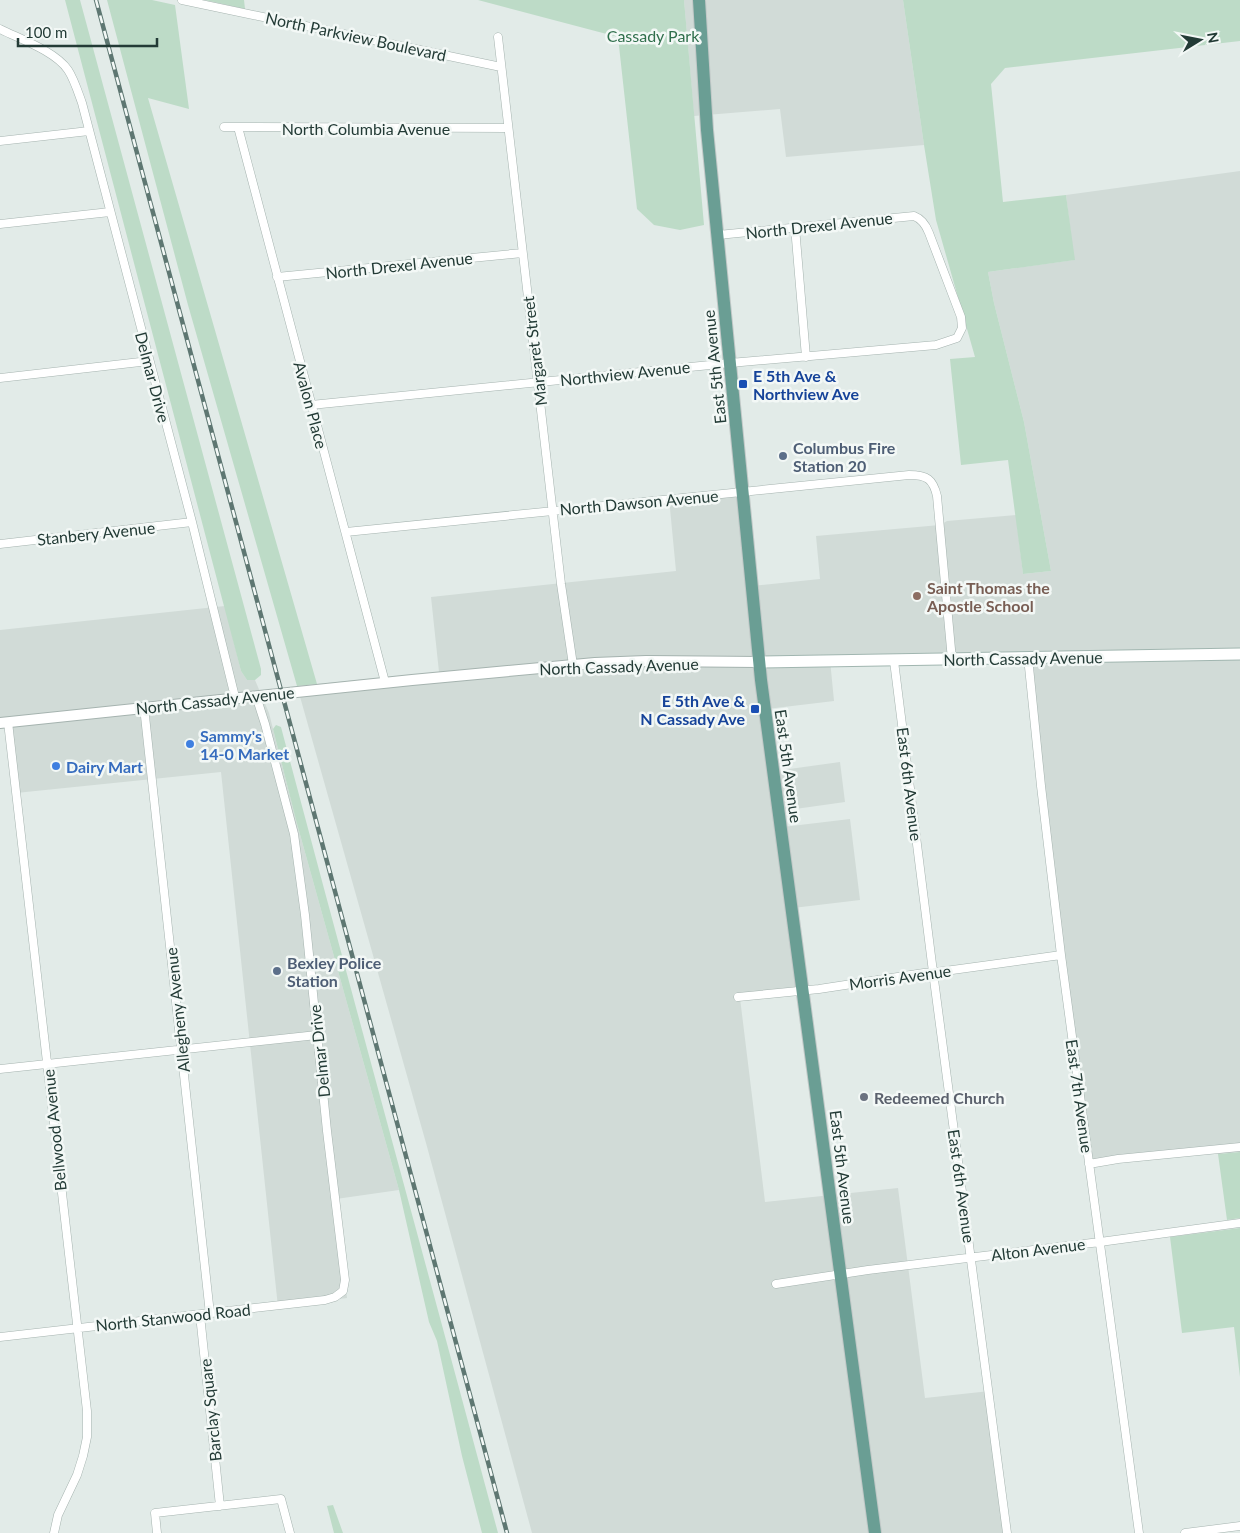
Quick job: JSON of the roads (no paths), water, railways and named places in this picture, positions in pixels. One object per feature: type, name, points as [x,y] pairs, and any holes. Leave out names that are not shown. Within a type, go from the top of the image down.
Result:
[{"type":"main road","name":"East 5th Avenue","points":[[699,0],[707,130],[759,662],[875,1533]]},
{"type":"main road","name":"North Cassady Avenue","points":[[759,662],[1240,654]]},
{"type":"street","name":"North Parkview Boulevard","points":[[182,0],[501,67]]},
{"type":"street","name":"Delmar Drive","points":[[0,29],[62,61],[69,71],[82,103],[192,522],[235,697]]},
{"type":"street","name":"Margaret Street","points":[[498,37],[560,584],[573,665]]},
{"type":"street","name":"North Columbia Avenue","points":[[224,127],[508,128]]},
{"type":"street","name":"Avalon Place","points":[[238,127],[386,682]]},
{"type":"street","points":[[0,141],[89,131]]},
{"type":"street","points":[[0,224],[110,212]]},
{"type":"street","name":"North Drexel Avenue","points":[[718,235],[908,216],[920,218]]},
{"type":"street","name":"Northview Avenue","points":[[311,404],[730,362],[936,345],[957,338],[962,328],[961,317],[930,233],[920,218]]},
{"type":"street","points":[[795,227],[806,357]]},
{"type":"street","name":"North Drexel Avenue","points":[[277,277],[522,253]]},
{"type":"street","points":[[0,378],[149,361]]},
{"type":"street","name":"North Dawson Avenue","points":[[346,532],[552,510],[921,475],[931,480],[937,496],[952,660]]},
{"type":"street","name":"Stanbery Avenue","points":[[0,544],[192,522]]},
{"type":"street","name":"East 7th Avenue","points":[[1028,658],[1061,954],[1138,1533]]},
{"type":"street","name":"East 6th Avenue","points":[[894,661],[1007,1533]]},
{"type":"street","name":"North Cassady Avenue","points":[[4,723],[235,697],[573,665],[646,662],[759,662]]},
{"type":"street","name":"Delmar Drive","points":[[256,696],[294,834],[345,1280],[343,1291]]},
{"type":"street","name":"Allegheny Avenue","points":[[144,707],[210,1314]]},
{"type":"street","name":"Bellwood Avenue","points":[[4,723],[47,1064],[87,1411],[87,1437],[79,1469],[58,1515],[54,1533]]},
{"type":"street","name":"Morris Avenue","points":[[738,997],[803,991],[1061,954]]},
{"type":"street","points":[[0,1069],[317,1035]]},
{"type":"street","points":[[1089,1164],[1118,1159],[1240,1147]]},
{"type":"street","name":"Alton Avenue","points":[[776,1284],[1240,1222]]},
{"type":"street","name":"North Stanwood Road","points":[[0,1337],[325,1300],[343,1291]]},
{"type":"street","name":"Barclay Square","points":[[200,1314],[220,1506]]},
{"type":"street","points":[[157,1533],[155,1512],[281,1499],[290,1533]]},
{"type":"street","points":[[1184,1533],[1240,1526]]},
{"type":"railway","points":[[96,0],[507,1533]]},
{"type":"place","name":"E 5th Ave & Northview Ave","points":[[743,384]]},
{"type":"place","name":"Columbus Fire Station 20","points":[[783,456]]},
{"type":"place","name":"Saint Thomas the Apostle School","points":[[917,596]]},
{"type":"place","name":"E 5th Ave & N Cassady Ave","points":[[755,709]]},
{"type":"place","name":"Sammy's 14-0 Market","points":[[190,744]]},
{"type":"place","name":"Dairy Mart","points":[[56,766]]},
{"type":"place","name":"Bexley Police Station","points":[[277,971]]},
{"type":"place","name":"Redeemed Church","points":[[864,1097]]},
{"type":"park label","name":"Cassady Park","points":[[653,35]]}]
